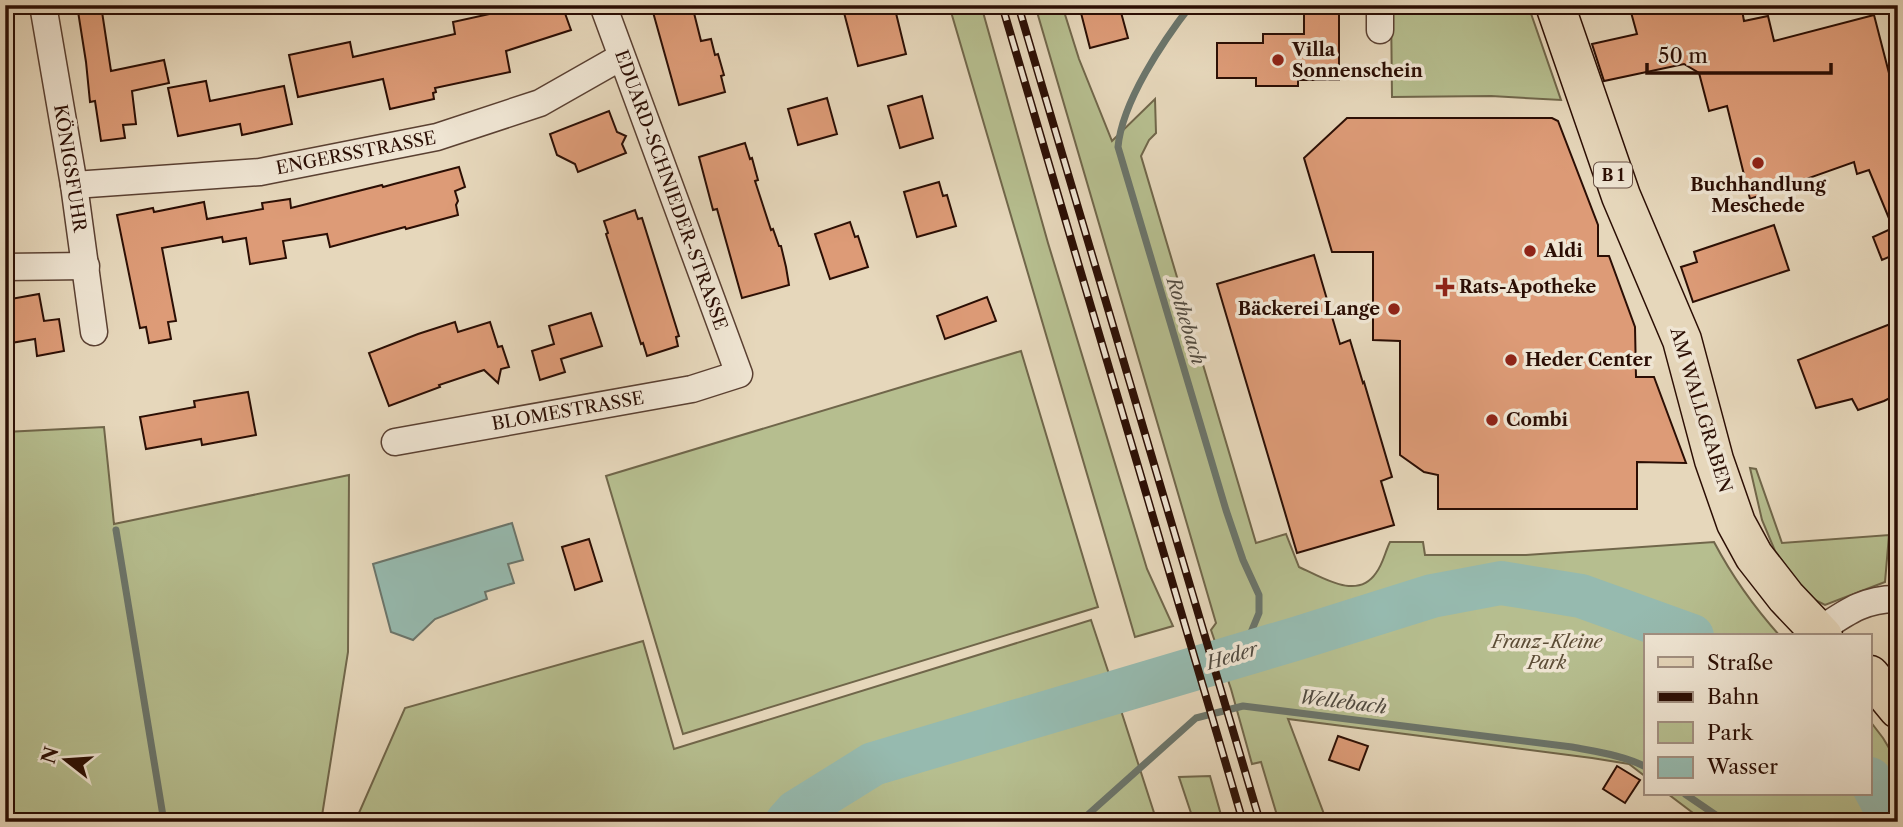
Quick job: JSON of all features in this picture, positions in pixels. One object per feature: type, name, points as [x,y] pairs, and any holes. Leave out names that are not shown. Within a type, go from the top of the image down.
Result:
[{"type":"main road","name":"AM WALLGRABEN","points":[[1555,5],[1609,164],[1682,340],[1714,460],[1736,523],[1754,556],[1820,634]]},
{"type":"main road","points":[[1871,676],[1898,709]]},
{"type":"street","name":"KÖNIGSFUHR","points":[[43,5],[74,186],[94,332]]},
{"type":"street","name":"EDUARD-SCHNIEDER-STRASSE","points":[[603,5],[739,374]]},
{"type":"street","name":"ENGERSSTRASSE","points":[[74,186],[260,172],[437,138],[540,103],[621,57]]},
{"type":"street","points":[[5,267],[86,266]]},
{"type":"street","name":"BLOMESTRASSE","points":[[395,442],[692,389],[739,374]]},
{"type":"street","points":[[1820,634],[1854,607],[1882,598],[1898,599]]},
{"type":"green space","points":[[949,5],[981,5],[1048,243],[1147,569],[1173,626],[1135,637]]},
{"type":"green space","name":"Franz-Kleine Park","points":[[1035,5],[1062,5],[1079,59],[1112,141],[1155,99],[1156,133],[1141,156],[1256,543],[1286,534],[1299,567],[1328,581],[1349,586],[1368,581],[1376,573],[1390,542],[1423,542],[1425,555],[1526,555],[1714,542],[1744,591],[1778,634],[1644,634],[1644,775],[1629,764],[1592,758],[1288,719],[1327,822],[1279,822],[1261,762],[1252,764],[1211,630],[1216,623]]},
{"type":"green space","points":[[1391,5],[1528,5],[1561,100],[1491,96],[1392,97]]},
{"type":"green space","points":[[1021,351],[1098,607],[683,734],[606,476]]},
{"type":"green space","points":[[104,427],[114,524],[349,475],[348,652],[321,822],[5,822],[5,432]]},
{"type":"green space","points":[[1750,468],[1756,469],[1782,543],[1889,535],[1885,582],[1825,605],[1809,597],[1775,551],[1762,520]]},
{"type":"green space","points":[[1091,620],[1110,677],[880,751],[836,774],[774,822],[355,822],[405,708],[643,641],[674,749]]},
{"type":"green space","points":[[1116,695],[1157,822],[800,822],[853,786],[893,767]]},
{"type":"green space","points":[[1871,722],[1898,763],[1898,822],[1705,822],[1671,796],[1871,796]]},
{"type":"green space","points":[[1210,776],[1223,822],[1194,822],[1179,777]]},
{"type":"water","points":[[512,523],[523,560],[508,564],[514,583],[485,592],[487,599],[435,619],[413,640],[391,632],[373,564]]},
{"type":"building","points":[[77,5],[101,5],[111,71],[164,60],[169,83],[132,91],[136,124],[123,125],[125,138],[101,141],[95,101],[90,102]]},
{"type":"building","points":[[531,5],[562,5],[571,30],[506,51],[510,72],[435,88],[434,99],[390,109],[383,79],[298,97],[289,55],[350,42],[353,57],[455,34],[453,22]]},
{"type":"building","points":[[651,5],[692,5],[701,41],[711,39],[715,55],[718,54],[725,92],[679,105]]},
{"type":"building","points":[[842,5],[894,5],[906,54],[858,66]]},
{"type":"building","points":[[1108,5],[1119,5],[1128,38],[1090,48],[1081,13]]},
{"type":"building","name":"Villa Sonnenschein","points":[[1304,5],[1339,5],[1339,80],[1298,80],[1298,86],[1256,86],[1256,78],[1217,78],[1217,43],[1263,43],[1263,34],[1304,34]]},
{"type":"building","points":[[1629,5],[1738,5],[1744,21],[1768,16],[1774,41],[1874,15],[1898,108],[1898,253],[1882,260],[1873,237],[1893,228],[1869,170],[1857,174],[1854,162],[1750,199],[1727,106],[1709,111],[1699,73],[1684,64],[1604,81],[1592,44],[1637,34]]},
{"type":"building","points":[[206,81],[210,101],[284,86],[292,124],[242,135],[240,124],[178,136],[168,88]]},
{"type":"building","points":[[922,96],[933,138],[900,148],[888,106]]},
{"type":"building","points":[[827,98],[837,134],[798,145],[788,109]]},
{"type":"building","points":[[609,111],[617,132],[626,136],[622,144],[626,153],[578,172],[575,164],[557,155],[550,134]]},
{"type":"building","name":"Heder Center","points":[[1347,118],[1552,118],[1558,121],[1598,225],[1598,256],[1609,256],[1635,327],[1636,377],[1654,377],[1686,463],[1637,462],[1637,509],[1438,509],[1438,475],[1424,472],[1400,455],[1400,341],[1373,340],[1373,252],[1332,252],[1304,158]]},
{"type":"building","points":[[745,143],[750,159],[752,158],[758,180],[755,181],[771,230],[773,229],[781,246],[789,285],[742,298],[699,157]]},
{"type":"building","points":[[459,167],[465,187],[455,191],[458,215],[330,247],[327,234],[283,241],[286,258],[250,264],[246,238],[223,242],[222,237],[162,248],[176,321],[168,322],[171,339],[149,343],[146,327],[140,328],[117,215],[153,208],[154,212],[204,202],[207,219],[263,209],[262,203],[290,199],[291,208]]},
{"type":"building","points":[[939,182],[943,196],[947,195],[956,226],[917,237],[904,192]]},
{"type":"building","points":[[635,210],[638,219],[642,218],[679,336],[676,337],[678,346],[647,356],[604,221]]},
{"type":"building","points":[[850,222],[855,237],[858,236],[868,267],[830,279],[815,234]]},
{"type":"building","points":[[1774,225],[1789,270],[1693,302],[1681,267],[1697,262],[1694,252]]},
{"type":"building","points":[[1314,255],[1340,344],[1350,340],[1364,382],[1392,477],[1381,481],[1394,525],[1297,553],[1217,284]]},
{"type":"building","points":[[39,294],[44,321],[59,319],[64,351],[37,356],[35,339],[5,344],[5,300]]},
{"type":"building","points":[[987,297],[996,321],[945,339],[937,316]]},
{"type":"building","points":[[591,313],[602,346],[561,359],[565,372],[540,380],[532,351],[554,344],[549,326]]},
{"type":"building","points":[[1898,321],[1898,394],[1858,410],[1852,399],[1816,408],[1798,360]]},
{"type":"building","points":[[455,322],[458,332],[490,322],[498,347],[502,346],[509,367],[501,369],[498,383],[484,370],[389,406],[369,353]]},
{"type":"building","points":[[248,392],[256,435],[202,445],[201,439],[146,449],[140,417],[195,407],[194,401]]},
{"type":"building","points":[[589,539],[602,581],[575,590],[562,547]]},
{"type":"building","points":[[1338,736],[1368,746],[1359,770],[1329,760]]},
{"type":"building","points":[[1617,766],[1640,780],[1625,803],[1603,789]]},
{"type":"waterway","name":"Rothebach","points":[[1191,5],[1168,36],[1135,92],[1121,129],[1118,147],[1226,510],[1243,560],[1259,595],[1259,613],[1242,654]]},
{"type":"waterway","points":[[116,530],[164,822]]},
{"type":"waterway","name":"Heder","points":[[787,822],[796,812],[873,764],[1432,596],[1501,583],[1581,596],[1686,634]]},
{"type":"waterway","name":"Wellebach","points":[[1073,822],[1083,819],[1196,718],[1243,706],[1572,747],[1619,757],[1644,766]]},
{"type":"waterway","name":"Heder","points":[[1871,781],[1893,822]]},
{"type":"waterway","name":"Wellebach","points":[[1688,796],[1726,822]]},
{"type":"railway","points":[[1002,5],[1243,822]]},
{"type":"railway","points":[[1018,5],[1260,822]]},
{"type":"place","name":"Villa Sonnenschein","points":[[1278,60]]},
{"type":"place","name":"Buchhandlung Meschede","points":[[1758,163]]},
{"type":"place","name":"Aldi","points":[[1530,251]]},
{"type":"place","name":"Rats-Apotheke","points":[[1445,287]]},
{"type":"place","name":"Bäckerei Lange","points":[[1394,309]]},
{"type":"place","name":"Heder Center","points":[[1511,360]]},
{"type":"place","name":"Combi","points":[[1492,420]]}]
